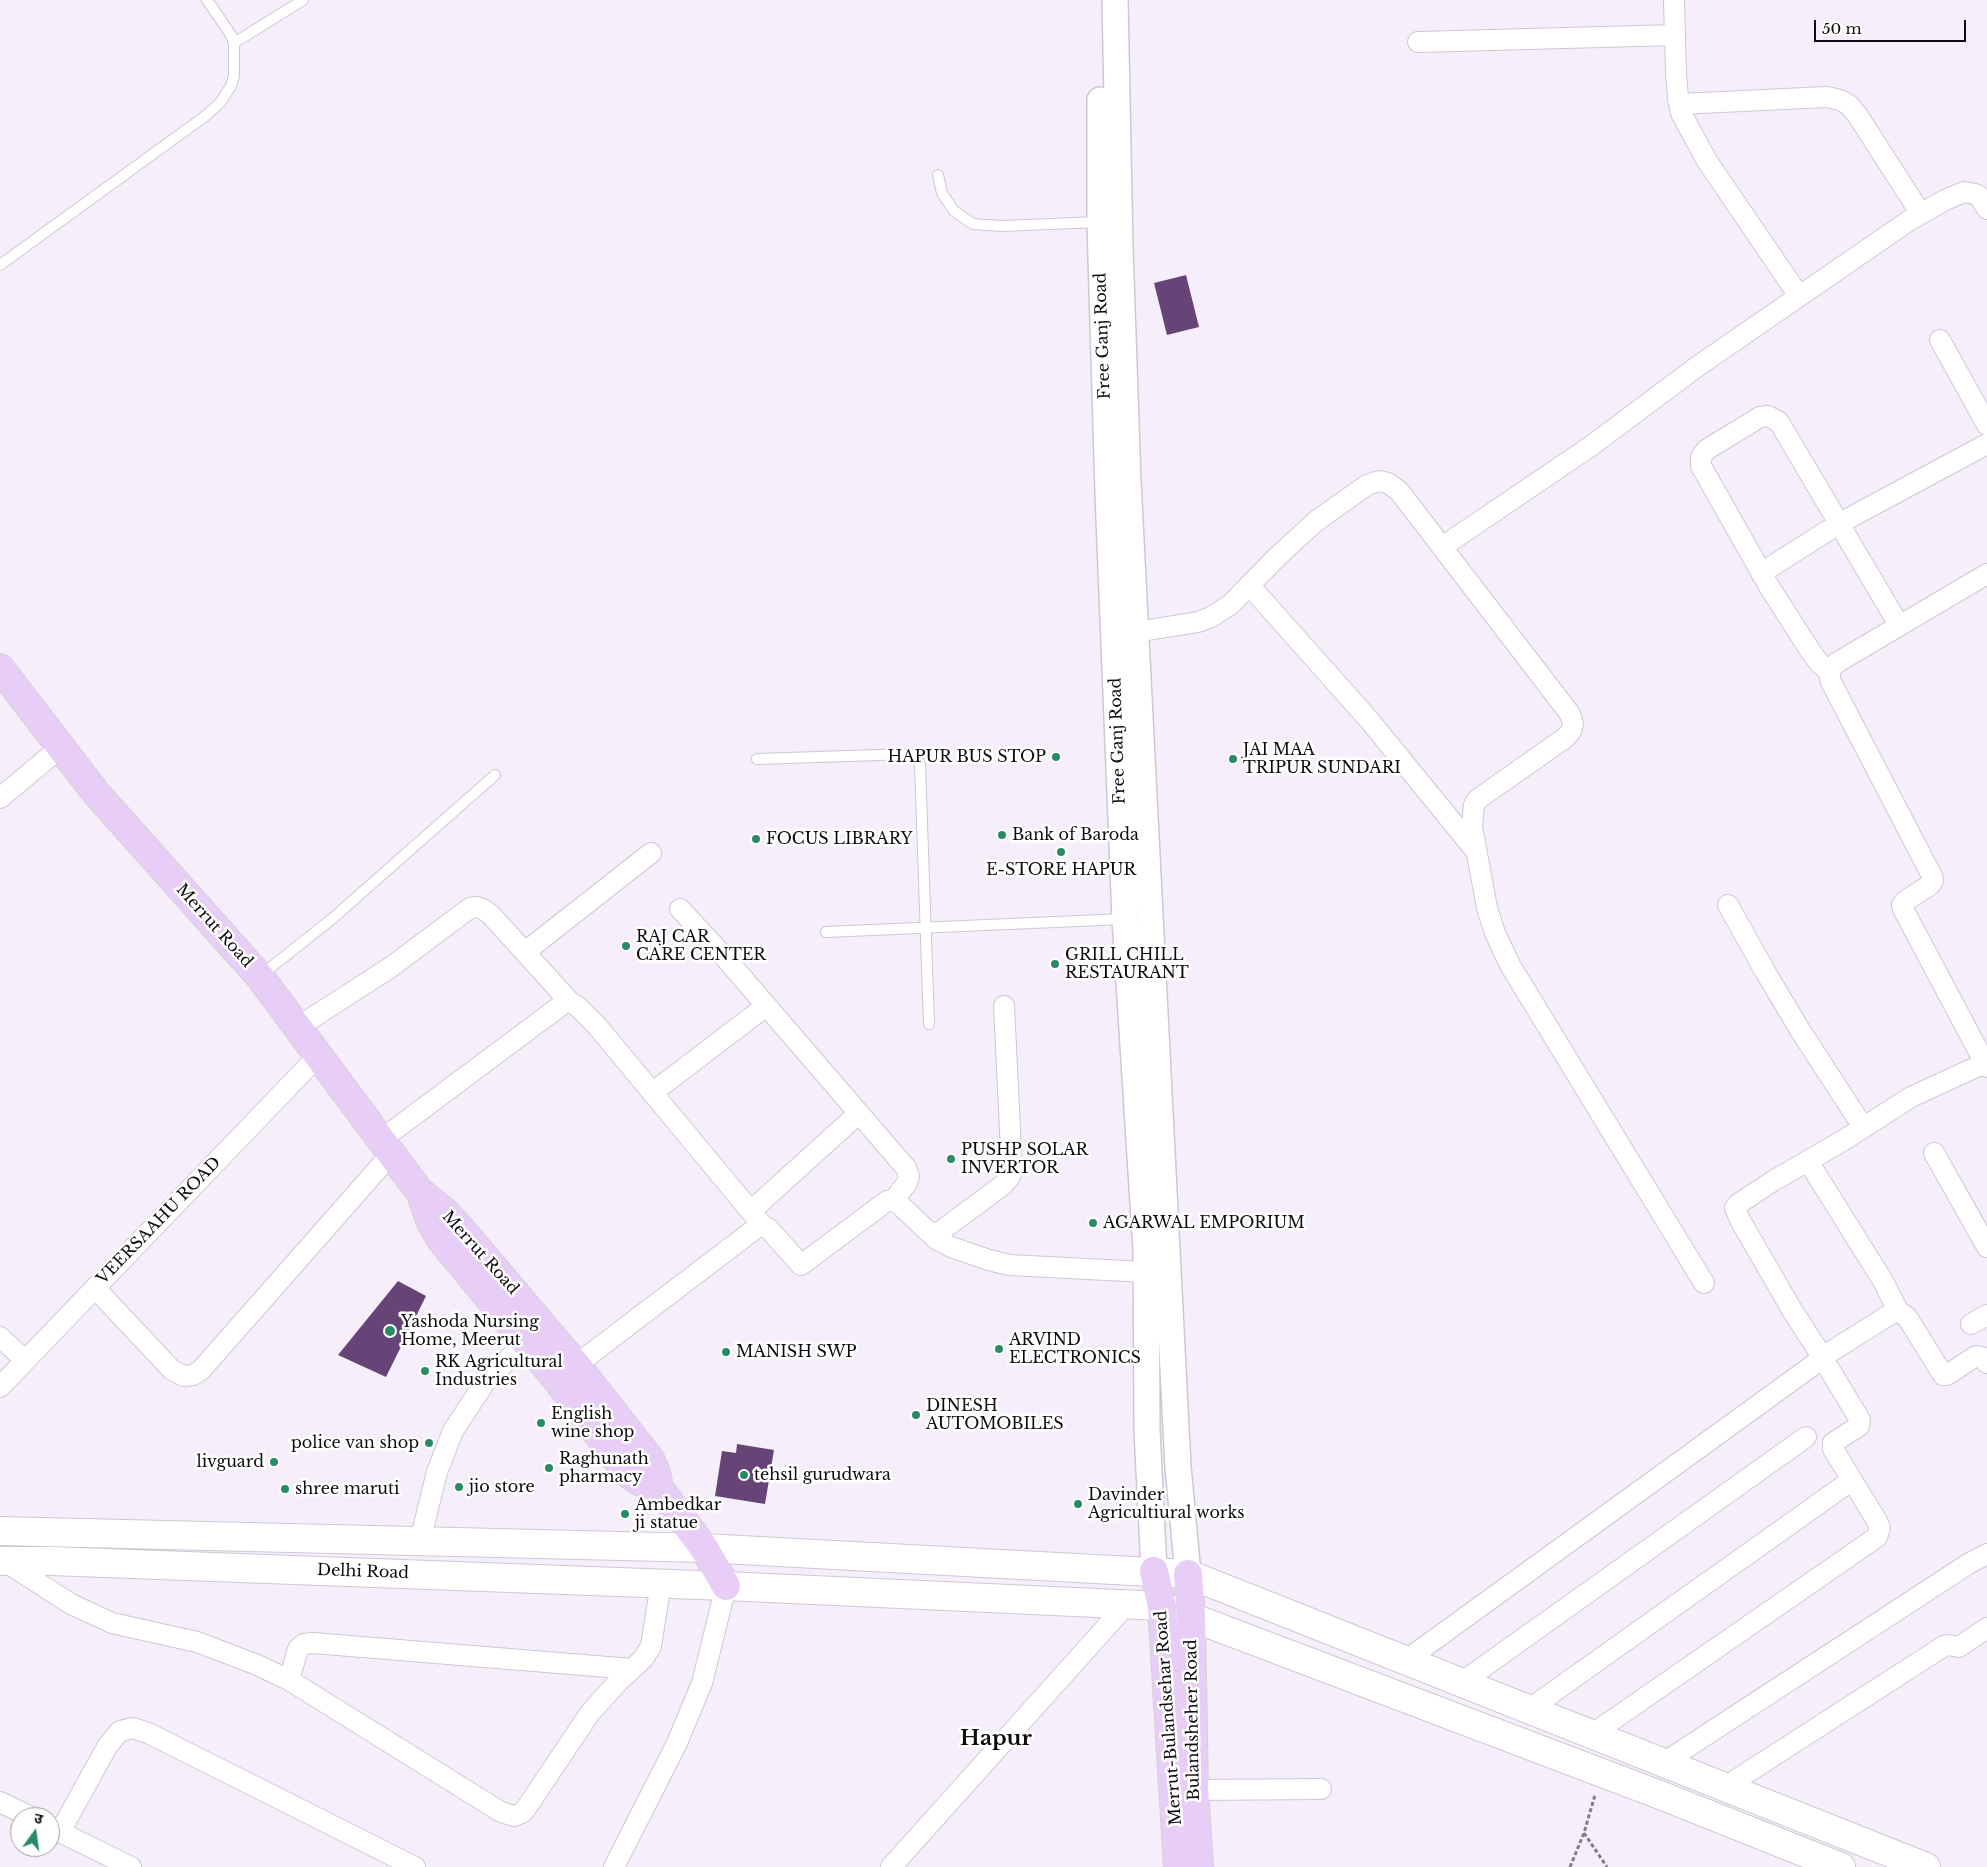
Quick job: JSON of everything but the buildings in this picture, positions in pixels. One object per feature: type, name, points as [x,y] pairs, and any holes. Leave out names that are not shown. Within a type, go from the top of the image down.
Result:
[{"type":"main road","name":"Merrut Road","points":[[0,668],[96,793],[260,976],[419,1191],[431,1223],[441,1240],[557,1380],[627,1473],[639,1481],[659,1488]]},
{"type":"main road","name":"Merrut Road","points":[[419,1191],[445,1212],[460,1228],[576,1365],[650,1459],[656,1472],[659,1488],[704,1548],[726,1586]]},
{"type":"main road","name":"Delhi Road","points":[[0,1531],[704,1548],[1188,1574],[1926,1867]]},
{"type":"main road","points":[[923,1559],[925,1595]]},
{"type":"main road","name":"Delhi Road","points":[[2,1561],[50,1561],[661,1583],[1162,1606],[1602,1773],[1841,1867]]},
{"type":"main road","name":"Merrut-Bulandsehar Road","points":[[1154,1571],[1162,1606],[1178,1867]]},
{"type":"main road","name":"Bulandsheher Road","points":[[1188,1574],[1191,1617],[1194,1790],[1199,1867]]},
{"type":"street","name":"Free Ganj Road","points":[[1099,0],[1100,222],[1108,493],[1125,920],[1146,1272],[1147,1430],[1154,1571]]},
{"type":"street","points":[[1115,0],[1120,248],[1128,481],[1178,1467],[1188,1574]]},
{"type":"street","points":[[1674,0],[1674,34],[1679,104],[1689,129],[1707,161],[1799,296]]},
{"type":"street","points":[[1418,42],[1674,34]]},
{"type":"street","points":[[1679,104],[1827,97],[1840,100],[1849,105],[1858,116],[1921,214]]},
{"type":"street","points":[[1442,547],[1591,446],[1698,366],[1921,214],[1944,200],[1964,192],[1979,196],[1987,209]]},
{"type":"street","points":[[1940,340],[1987,425]]},
{"type":"street","points":[[1830,672],[1820,664],[1811,652],[1761,573],[1701,466],[1701,457],[1706,450],[1760,417],[1768,416],[1775,418],[1840,523],[1899,625]]},
{"type":"street","points":[[1761,573],[1840,523],[1987,444]]},
{"type":"street","points":[[1136,632],[1198,622],[1211,617],[1230,605],[1315,522],[1367,485],[1378,481],[1388,483],[1400,491],[1570,714],[1573,724],[1571,731],[1565,738],[1478,799],[1472,810],[1472,827],[1487,908],[1495,932],[1510,965],[1704,1283]]},
{"type":"street","points":[[1591,1734],[1877,1537],[1880,1528],[1833,1449],[1833,1443],[1859,1426],[1860,1420],[1792,1310],[1740,1220],[1736,1208],[1738,1204],[1773,1181],[1911,1097],[1986,1065],[1903,909],[1902,905],[1905,901],[1930,885],[1933,880],[1932,876],[1830,680],[1830,672],[1832,666],[1838,662],[1987,574]]},
{"type":"street","points":[[1250,585],[1370,721],[1476,850]]},
{"type":"street","points":[[0,798],[61,747]]},
{"type":"street","points":[[524,952],[651,853]]},
{"type":"street","points":[[1728,905],[1795,1022],[1863,1127]]},
{"type":"street","points":[[298,1026],[391,967],[470,908],[483,909],[491,915],[570,1002],[577,1006],[597,1026],[757,1218],[801,1264],[883,1204],[893,1201],[907,1183],[909,1176],[906,1168],[680,909]]},
{"type":"street","points":[[95,1288],[172,1370],[184,1376],[192,1375],[201,1370],[387,1146],[563,1004],[570,1002]]},
{"type":"street","points":[[652,1093],[766,1006]]},
{"type":"street","points":[[934,1236],[1010,1178],[1012,1171],[1004,1006]]},
{"type":"street","name":"VEERSAAHU ROAD","points":[[0,1387],[319,1055]]},
{"type":"street","points":[[576,1365],[756,1228],[757,1218],[859,1114]]},
{"type":"street","points":[[1934,1153],[1987,1248]]},
{"type":"street","points":[[1808,1161],[1883,1281],[1898,1311],[1907,1317],[1942,1375],[1947,1376],[1976,1356],[1982,1357],[1987,1363]]},
{"type":"street","points":[[893,1201],[899,1204],[934,1236],[951,1247],[970,1255],[1010,1265],[1146,1272]]},
{"type":"street","points":[[1405,1660],[1821,1355],[1827,1354],[1898,1311]]},
{"type":"street","points":[[0,1337],[25,1360]]},
{"type":"street","points":[[420,1541],[437,1472],[453,1430],[485,1382],[526,1342]]},
{"type":"street","points":[[1462,1683],[1806,1438]]},
{"type":"street","points":[[1528,1710],[1852,1480]]},
{"type":"street","points":[[1663,1763],[1968,1564],[1987,1554]]},
{"type":"street","points":[[2,1561],[71,1604],[112,1623],[197,1642],[289,1680],[502,1812],[514,1816],[522,1813],[527,1807],[590,1713],[643,1659],[651,1646],[661,1583]]},
{"type":"street","points":[[614,1867],[677,1742],[702,1683],[726,1586]]},
{"type":"street","points":[[891,1867],[1127,1604]]},
{"type":"street","points":[[1726,1787],[1944,1646],[1959,1647],[1987,1628]]},
{"type":"street","points":[[289,1680],[298,1650],[304,1644],[313,1643],[632,1669]]},
{"type":"street","points":[[60,1821],[108,1745],[120,1731],[132,1728],[157,1738],[415,1867]]},
{"type":"street","points":[[1194,1790],[1320,1789]]},
{"type":"street","points":[[60,1832],[131,1867]]},
{"type":"lane","points":[[0,265],[220,103],[231,86],[234,76],[234,43],[231,35],[207,0]]},
{"type":"lane","points":[[234,43],[304,0]]},
{"type":"lane","points":[[938,175],[942,193],[954,211],[972,224],[1001,226],[1100,222]]},
{"type":"lane","points":[[756,759],[909,754],[916,758],[920,765],[929,1024]]},
{"type":"lane","points":[[260,976],[333,918],[495,775]]},
{"type":"lane","points":[[826,932],[1125,920]]},
{"type":"path","points":[[1570,1867],[1584,1833],[1602,1773]]},
{"type":"path","points":[[1584,1833],[1608,1867]]},
{"type":"place","name":"HAPUR BUS STOP","points":[[1056,757]]},
{"type":"place","name":"JAI MAA TRIPUR SUNDARI","points":[[1233,759]]},
{"type":"place","name":"Bank of Baroda","points":[[1002,835]]},
{"type":"place","name":"FOCUS LIBRARY","points":[[756,839]]},
{"type":"place","name":"E-STORE HAPUR","points":[[1061,852]]},
{"type":"place","name":"RAJ CAR CARE CENTER","points":[[626,946]]},
{"type":"place","name":"GRILL CHILL RESTAURANT","points":[[1055,964]]},
{"type":"place","name":"PUSHP SOLAR INVERTOR","points":[[951,1159]]},
{"type":"place","name":"AGARWAL EMPORIUM","points":[[1093,1223]]},
{"type":"place","name":"Yashoda Nursing Home, Meerut","points":[[390,1331]]},
{"type":"place","name":"ARVIND ELECTRONICS","points":[[999,1349]]},
{"type":"place","name":"MANISH SWP","points":[[726,1352]]},
{"type":"place","name":"RK Agricultural Industries","points":[[425,1371]]},
{"type":"place","name":"DINESH AUTOMOBILES","points":[[916,1415]]},
{"type":"place","name":"English wine shop","points":[[541,1423]]},
{"type":"place","name":"police van shop","points":[[429,1443]]},
{"type":"place","name":"livguard","points":[[274,1462]]},
{"type":"place","name":"Raghunath pharmacy","points":[[549,1468]]},
{"type":"place","name":"tehsil gurudwara","points":[[744,1475]]},
{"type":"place","name":"jio store","points":[[459,1487]]},
{"type":"place","name":"shree maruti","points":[[285,1489]]},
{"type":"place","name":"Davinder Agricultiural works","points":[[1078,1504]]},
{"type":"place","name":"Ambedkar ji statue","points":[[625,1514]]},
{"type":"district","name":"Hapur","points":[[996,1739]]}]
